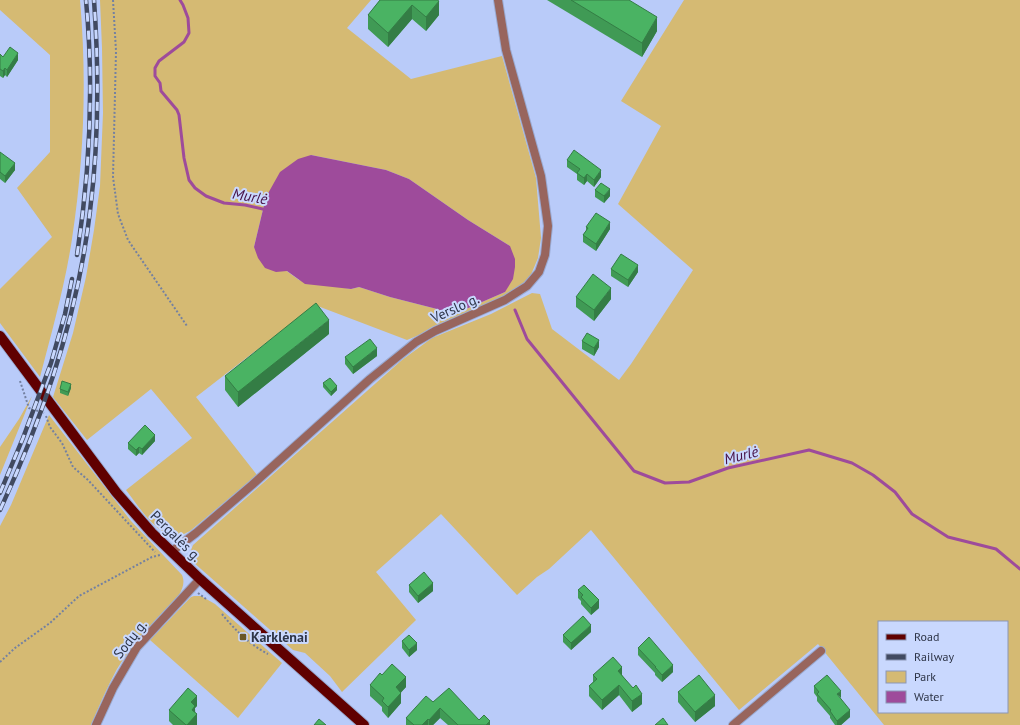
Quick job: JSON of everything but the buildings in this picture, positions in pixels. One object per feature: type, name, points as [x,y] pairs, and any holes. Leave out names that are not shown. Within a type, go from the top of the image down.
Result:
[{"type":"main road","name":"Pergalės g.","points":[[0,336],[116,492],[152,533],[200,579],[364,725]]},
{"type":"street","name":"Verslo g.","points":[[171,552],[252,484],[370,379],[416,342],[434,331],[505,300],[527,286],[539,272],[545,255],[548,226],[541,176],[506,50],[498,0]]},
{"type":"street","name":"Sodų g.","points":[[96,725],[112,688],[137,648],[200,579]]},
{"type":"street","points":[[733,725],[821,651]]},
{"type":"path","points":[[113,0],[116,51],[113,177],[118,214],[128,240],[187,326]]},
{"type":"path","points":[[0,662],[15,648],[50,623],[79,596],[152,557],[171,552]]},
{"type":"green space","points":[[0,0],[80,0],[84,90],[82,149],[76,209],[66,274],[40,377],[0,323],[0,289],[52,237],[17,188],[50,152],[50,55],[0,10]]},
{"type":"green space","points":[[100,0],[371,0],[347,28],[411,79],[502,56],[536,178],[541,238],[538,258],[530,277],[523,285],[513,292],[432,327],[407,340],[315,305],[196,397],[257,475],[190,531],[178,536],[163,532],[156,526],[126,490],[192,438],[151,389],[87,440],[53,397],[73,333],[86,277],[94,230],[100,186],[103,113]],"holes":[[[311,155],[386,170],[409,179],[468,220],[510,246],[505,292],[459,312],[446,313],[437,309],[390,297],[359,287],[351,289],[299,280],[254,247],[266,197]]]},
{"type":"green space","points":[[684,0],[1020,0],[1020,725],[884,725],[818,644],[739,710],[591,530],[549,569],[537,577],[517,595],[441,514],[376,572],[416,620],[342,692],[330,676],[305,653],[293,650],[193,562],[191,550],[193,545],[402,360],[432,338],[491,314],[532,293],[540,294],[552,329],[619,380],[693,270],[618,204],[661,126],[621,101]]},
{"type":"green space","points":[[32,396],[0,475],[0,447],[19,419]]},
{"type":"green space","points":[[49,415],[131,521],[182,575],[183,585],[179,595],[146,630],[117,669],[91,725],[0,725],[0,526],[11,505]]},
{"type":"green space","points":[[201,596],[215,604],[282,663],[238,718],[150,640],[191,597]]},
{"type":"water","points":[[311,155],[386,170],[409,179],[468,220],[510,246],[515,259],[515,267],[513,279],[505,292],[459,312],[446,313],[437,309],[390,297],[359,287],[351,289],[305,284],[287,271],[276,272],[265,268],[258,258],[254,247],[266,197],[280,172],[298,159]]},
{"type":"waterway","name":"Murlė","points":[[180,0],[188,18],[189,33],[184,42],[159,61],[155,68],[155,76],[160,83],[161,91],[177,110],[179,115],[184,158],[189,180],[195,188],[206,196],[224,203],[245,205],[267,210]]},
{"type":"waterway","name":"Murlė","points":[[515,310],[527,339],[634,471],[665,483],[689,482],[728,468],[809,450],[852,463],[873,475],[895,492],[912,514],[948,537],[996,549],[1020,569]]},
{"type":"railway","points":[[77,255],[88,160],[90,64],[86,0]]},
{"type":"railway","points":[[0,510],[45,401],[68,326],[77,288],[90,211],[97,132],[97,53],[94,0]]},
{"type":"railway","points":[[0,493],[23,438],[51,363],[65,314],[72,279]]},
{"type":"place","name":"Karklėnai","points":[[243,637]]}]
